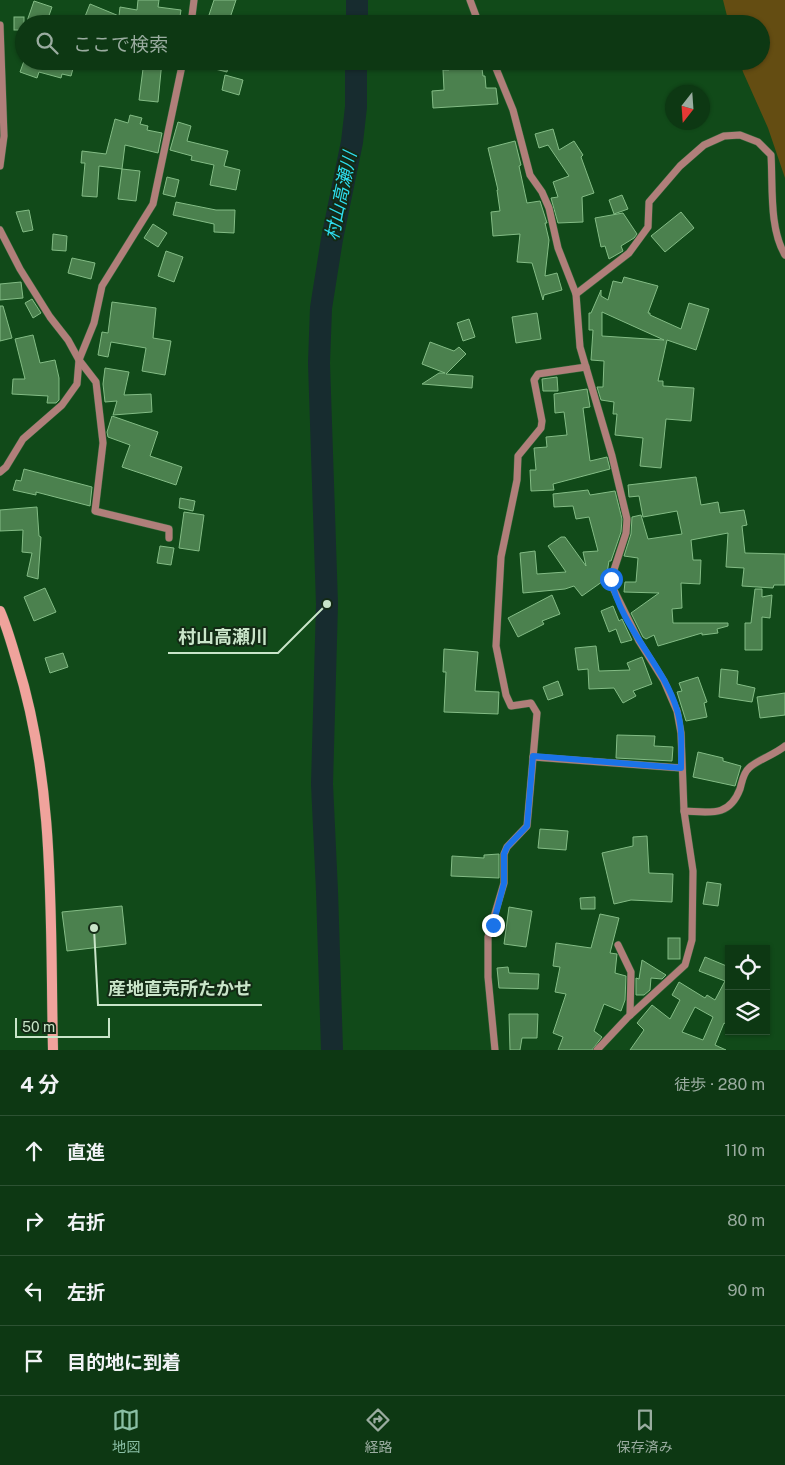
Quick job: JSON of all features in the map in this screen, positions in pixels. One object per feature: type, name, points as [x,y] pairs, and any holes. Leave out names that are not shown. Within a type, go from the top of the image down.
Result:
[{"type":"street","points":[[0,611],[22,676],[41,768],[46,822],[52,1050]]},
{"type":"lane","points":[[192,15],[194,0]]},
{"type":"lane","points":[[470,0],[476,15]]},
{"type":"lane","points":[[0,26],[4,136],[0,166]]},
{"type":"lane","points":[[0,472],[6,467],[23,439],[62,405],[77,384],[79,360],[94,323],[102,286],[153,204],[181,70]]},
{"type":"lane","points":[[497,70],[513,110],[530,175],[542,192],[549,208],[558,248],[576,294],[580,347],[612,456],[627,519],[626,533],[611,579],[613,588],[639,642],[664,681],[677,711],[680,733],[684,811],[693,871],[692,940],[690,953],[686,965],[630,1015],[597,1050]]},
{"type":"lane","points":[[576,294],[629,253],[648,227],[649,202],[680,166],[704,145],[724,136],[740,135],[758,142],[771,156],[774,223],[779,245],[785,255]]},
{"type":"lane","points":[[0,230],[20,269],[50,317],[96,382],[103,443],[95,511],[169,528],[169,538]]},
{"type":"lane","points":[[496,1050],[488,977],[488,937],[504,883],[504,854],[507,847],[527,826],[536,712],[531,703],[511,706],[506,695],[496,646],[501,556],[517,480],[518,456],[541,428],[542,421],[534,380],[538,374],[586,367]]},
{"type":"lane","points":[[684,811],[723,811],[734,800],[748,768],[777,753],[785,746]]},
{"type":"lane","points":[[533,756],[681,768]]},
{"type":"lane","points":[[618,945],[631,972],[630,1015]]},
{"type":"shaded area","points":[[723,0],[785,0],[785,178],[768,128],[742,70],[770,70],[770,15],[727,15]]},
{"type":"building","points":[[138,0],[159,0],[158,7],[181,10],[180,15],[119,15],[120,7],[137,10]]},
{"type":"building","points":[[214,0],[236,0],[231,15],[209,15]]},
{"type":"building","points":[[34,1],[52,7],[49,15],[29,15]]},
{"type":"building","points":[[90,4],[117,15],[86,15]]},
{"type":"building","points":[[21,70],[73,70],[71,76],[62,74],[61,78],[39,72],[37,78],[20,72]]},
{"type":"building","points":[[143,70],[161,70],[158,102],[139,100]]},
{"type":"building","points":[[443,70],[482,70],[483,76],[485,76],[486,88],[496,88],[498,104],[433,108],[432,91],[444,90]]},
{"type":"building","points":[[225,75],[243,80],[239,95],[222,90]]},
{"type":"building","points":[[130,115],[142,118],[140,124],[148,126],[147,130],[162,133],[158,153],[125,145],[122,169],[99,166],[97,197],[82,196],[85,163],[81,163],[82,151],[106,154],[115,119],[128,123]]},
{"type":"building","points":[[178,122],[191,126],[187,141],[228,151],[224,166],[240,170],[236,190],[210,185],[214,165],[191,160],[192,156],[170,150]]},
{"type":"building","points":[[553,129],[559,150],[574,141],[583,155],[581,157],[594,193],[582,197],[583,222],[558,223],[551,198],[558,197],[553,182],[569,176],[548,145],[539,148],[535,134]]},
{"type":"building","points":[[515,141],[527,203],[540,201],[547,223],[545,223],[549,240],[545,276],[557,273],[562,290],[544,295],[543,300],[532,263],[517,262],[520,234],[493,236],[491,212],[500,211],[498,190],[488,148]]},
{"type":"building","points":[[122,169],[140,171],[136,201],[118,199]]},
{"type":"building","points":[[167,177],[179,180],[175,197],[163,194]]},
{"type":"building","points":[[622,195],[628,209],[614,214],[609,200]]},
{"type":"building","points":[[176,202],[216,210],[235,210],[234,233],[214,232],[214,224],[173,215]]},
{"type":"building","points":[[29,210],[33,230],[23,232],[16,212]]},
{"type":"building","points":[[681,212],[694,228],[665,252],[651,236]]},
{"type":"building","points":[[623,213],[637,234],[621,246],[623,251],[609,259],[605,246],[601,247],[595,218]]},
{"type":"building","points":[[153,224],[167,233],[158,247],[144,238]]},
{"type":"building","points":[[53,234],[67,236],[66,251],[52,250]]},
{"type":"building","points":[[166,251],[183,257],[174,282],[158,276]]},
{"type":"building","points":[[72,258],[95,263],[91,279],[68,273]]},
{"type":"building","points":[[624,277],[658,286],[648,313],[681,329],[689,303],[709,309],[696,350],[667,340],[658,381],[663,381],[663,386],[694,388],[691,421],[666,419],[661,468],[640,466],[643,438],[615,435],[617,414],[613,414],[614,402],[601,400],[597,387],[603,387],[604,361],[591,360],[593,330],[589,330],[589,313],[591,313],[601,290],[601,296],[608,300],[613,281],[622,283]],"holes":[[[602,312],[664,340],[602,336]]]},
{"type":"building","points":[[21,282],[23,298],[0,300],[0,284]]},
{"type":"building","points":[[32,299],[41,313],[33,318],[25,303]]},
{"type":"building","points":[[112,302],[156,308],[153,338],[171,341],[165,375],[142,371],[146,348],[111,342],[108,357],[98,355],[102,332],[108,333]]},
{"type":"building","points":[[0,306],[3,306],[12,338],[0,341]]},
{"type":"building","points":[[537,313],[541,339],[516,343],[512,317]]},
{"type":"building","points":[[469,319],[475,337],[463,341],[457,323]]},
{"type":"building","points":[[33,335],[40,363],[55,360],[59,378],[59,400],[56,403],[47,403],[48,396],[12,394],[13,379],[25,379],[15,339]]},
{"type":"building","points":[[430,342],[454,351],[459,347],[466,354],[446,374],[473,376],[472,388],[422,384],[439,373],[445,373],[422,364]]},
{"type":"building","points":[[105,368],[129,372],[124,395],[151,394],[152,412],[113,415],[117,401],[105,402],[103,384]]},
{"type":"building","points":[[557,377],[558,391],[543,391],[542,379]]},
{"type":"building","points":[[587,389],[590,407],[583,408],[590,461],[607,457],[610,469],[553,484],[554,490],[531,491],[530,470],[536,470],[534,448],[547,447],[546,437],[567,435],[564,412],[555,413],[554,394]]},
{"type":"building","points":[[112,416],[158,432],[150,456],[182,467],[176,485],[122,467],[130,445],[108,437],[107,432]]},
{"type":"building","points":[[24,469],[92,487],[90,506],[36,492],[36,495],[13,490],[16,480],[21,481]]},
{"type":"building","points":[[696,477],[701,505],[718,502],[720,513],[744,510],[747,525],[742,526],[745,553],[785,554],[785,585],[774,585],[773,588],[742,586],[744,568],[726,567],[728,533],[691,540],[693,560],[701,560],[700,584],[681,583],[682,608],[672,609],[673,623],[728,623],[728,626],[717,629],[718,633],[702,635],[702,633],[658,646],[654,635],[646,639],[643,637],[631,613],[659,593],[624,592],[625,582],[636,582],[638,558],[624,556],[631,534],[632,517],[641,515],[648,539],[682,534],[677,511],[643,517],[639,496],[629,497],[628,485]]},
{"type":"building","points":[[588,490],[590,495],[615,491],[622,519],[621,532],[611,561],[609,561],[606,579],[582,596],[574,586],[565,589],[523,593],[520,553],[535,551],[537,574],[566,572],[548,546],[561,537],[565,537],[586,566],[583,552],[598,551],[589,517],[576,519],[573,506],[554,507],[553,494]]},
{"type":"building","points":[[180,498],[195,501],[193,511],[179,508]]},
{"type":"building","points":[[37,507],[39,536],[41,537],[38,579],[27,576],[32,553],[22,552],[23,530],[0,531],[0,510]]},
{"type":"building","points":[[184,512],[204,515],[199,551],[179,548]]},
{"type":"building","points":[[160,546],[174,548],[171,565],[157,563]]},
{"type":"building","points":[[45,588],[56,612],[34,621],[24,597]]},
{"type":"building","points":[[755,589],[762,589],[762,597],[772,595],[770,618],[762,617],[762,650],[745,650],[745,623],[751,623]]},
{"type":"building","points":[[552,595],[560,614],[542,621],[544,624],[518,637],[508,618]]},
{"type":"building","points":[[613,606],[619,621],[622,619],[632,640],[621,643],[616,629],[609,632],[601,611]]},
{"type":"building","points":[[596,646],[599,671],[630,670],[627,663],[642,657],[652,684],[633,691],[636,696],[623,703],[614,688],[589,689],[588,669],[578,670],[575,648]]},
{"type":"building","points":[[444,649],[478,652],[475,691],[499,692],[498,714],[444,712],[446,672],[443,672]]},
{"type":"building","points":[[63,653],[68,667],[50,673],[45,658]]},
{"type":"building","points":[[721,669],[738,671],[737,684],[755,688],[752,702],[719,697]]},
{"type":"building","points":[[698,677],[707,702],[704,703],[707,717],[686,721],[677,692],[682,691],[679,683]]},
{"type":"building","points":[[558,681],[563,695],[548,700],[543,687]]},
{"type":"building","points":[[785,693],[785,715],[760,718],[757,697]]},
{"type":"building","points":[[617,735],[655,736],[654,746],[673,747],[672,761],[616,758]]},
{"type":"building","points":[[698,752],[723,758],[723,761],[741,766],[735,786],[693,777]]},
{"type":"building","points":[[540,829],[568,831],[566,850],[538,848]]},
{"type":"building","points":[[647,836],[649,873],[673,874],[672,902],[631,900],[614,904],[602,853],[633,846],[633,837]]},
{"type":"building","points":[[499,854],[499,878],[451,876],[452,856],[484,858],[484,855]]},
{"type":"building","points":[[707,882],[721,884],[718,906],[703,904]]},
{"type":"building","points":[[595,897],[595,909],[581,909],[580,898]]},
{"type":"building","points":[[122,906],[126,944],[67,951],[62,912]]},
{"type":"building","points":[[509,907],[532,911],[526,947],[504,944]]},
{"type":"building","points":[[600,914],[619,918],[610,953],[617,954],[615,973],[626,976],[625,1000],[621,1011],[604,1004],[594,1031],[602,1037],[592,1050],[558,1050],[563,1037],[553,1033],[566,994],[555,992],[560,967],[553,966],[556,943],[591,948]]},
{"type":"building","points":[[668,938],[680,938],[680,959],[668,959]]},
{"type":"building","points":[[705,957],[725,965],[725,981],[699,971]]},
{"type":"building","points":[[642,960],[666,975],[662,979],[651,978],[650,990],[644,995],[636,995],[636,978],[639,979]]},
{"type":"building","points":[[508,967],[509,973],[539,974],[538,989],[499,988],[497,968]]},
{"type":"building","points":[[725,981],[725,1024],[715,1045],[726,1050],[630,1050],[644,1030],[637,1023],[652,1005],[670,1019],[680,1000],[672,995],[679,982],[705,998],[707,995],[715,1000]],"holes":[[[695,1007],[713,1017],[703,1040],[682,1032]]]},
{"type":"building","points":[[509,1014],[538,1014],[537,1038],[522,1038],[520,1050],[510,1050]]},
{"type":"waterway","name":"村山高瀬川","points":[[357,0],[357,15]]},
{"type":"waterway","name":"村山高瀬川","points":[[332,1050],[322,784],[327,604],[319,363],[321,308],[332,239],[352,142],[356,107],[356,70]]},
{"type":"place","name":"村山高瀬川","points":[[327,604]]},
{"type":"place","name":"産地直売所たかせ","points":[[94,928]]},
{"type":"route","points":[[493,925],[504,883],[504,854],[507,847],[527,826],[533,756],[681,768],[677,711],[664,681],[629,624],[611,579]]}]
